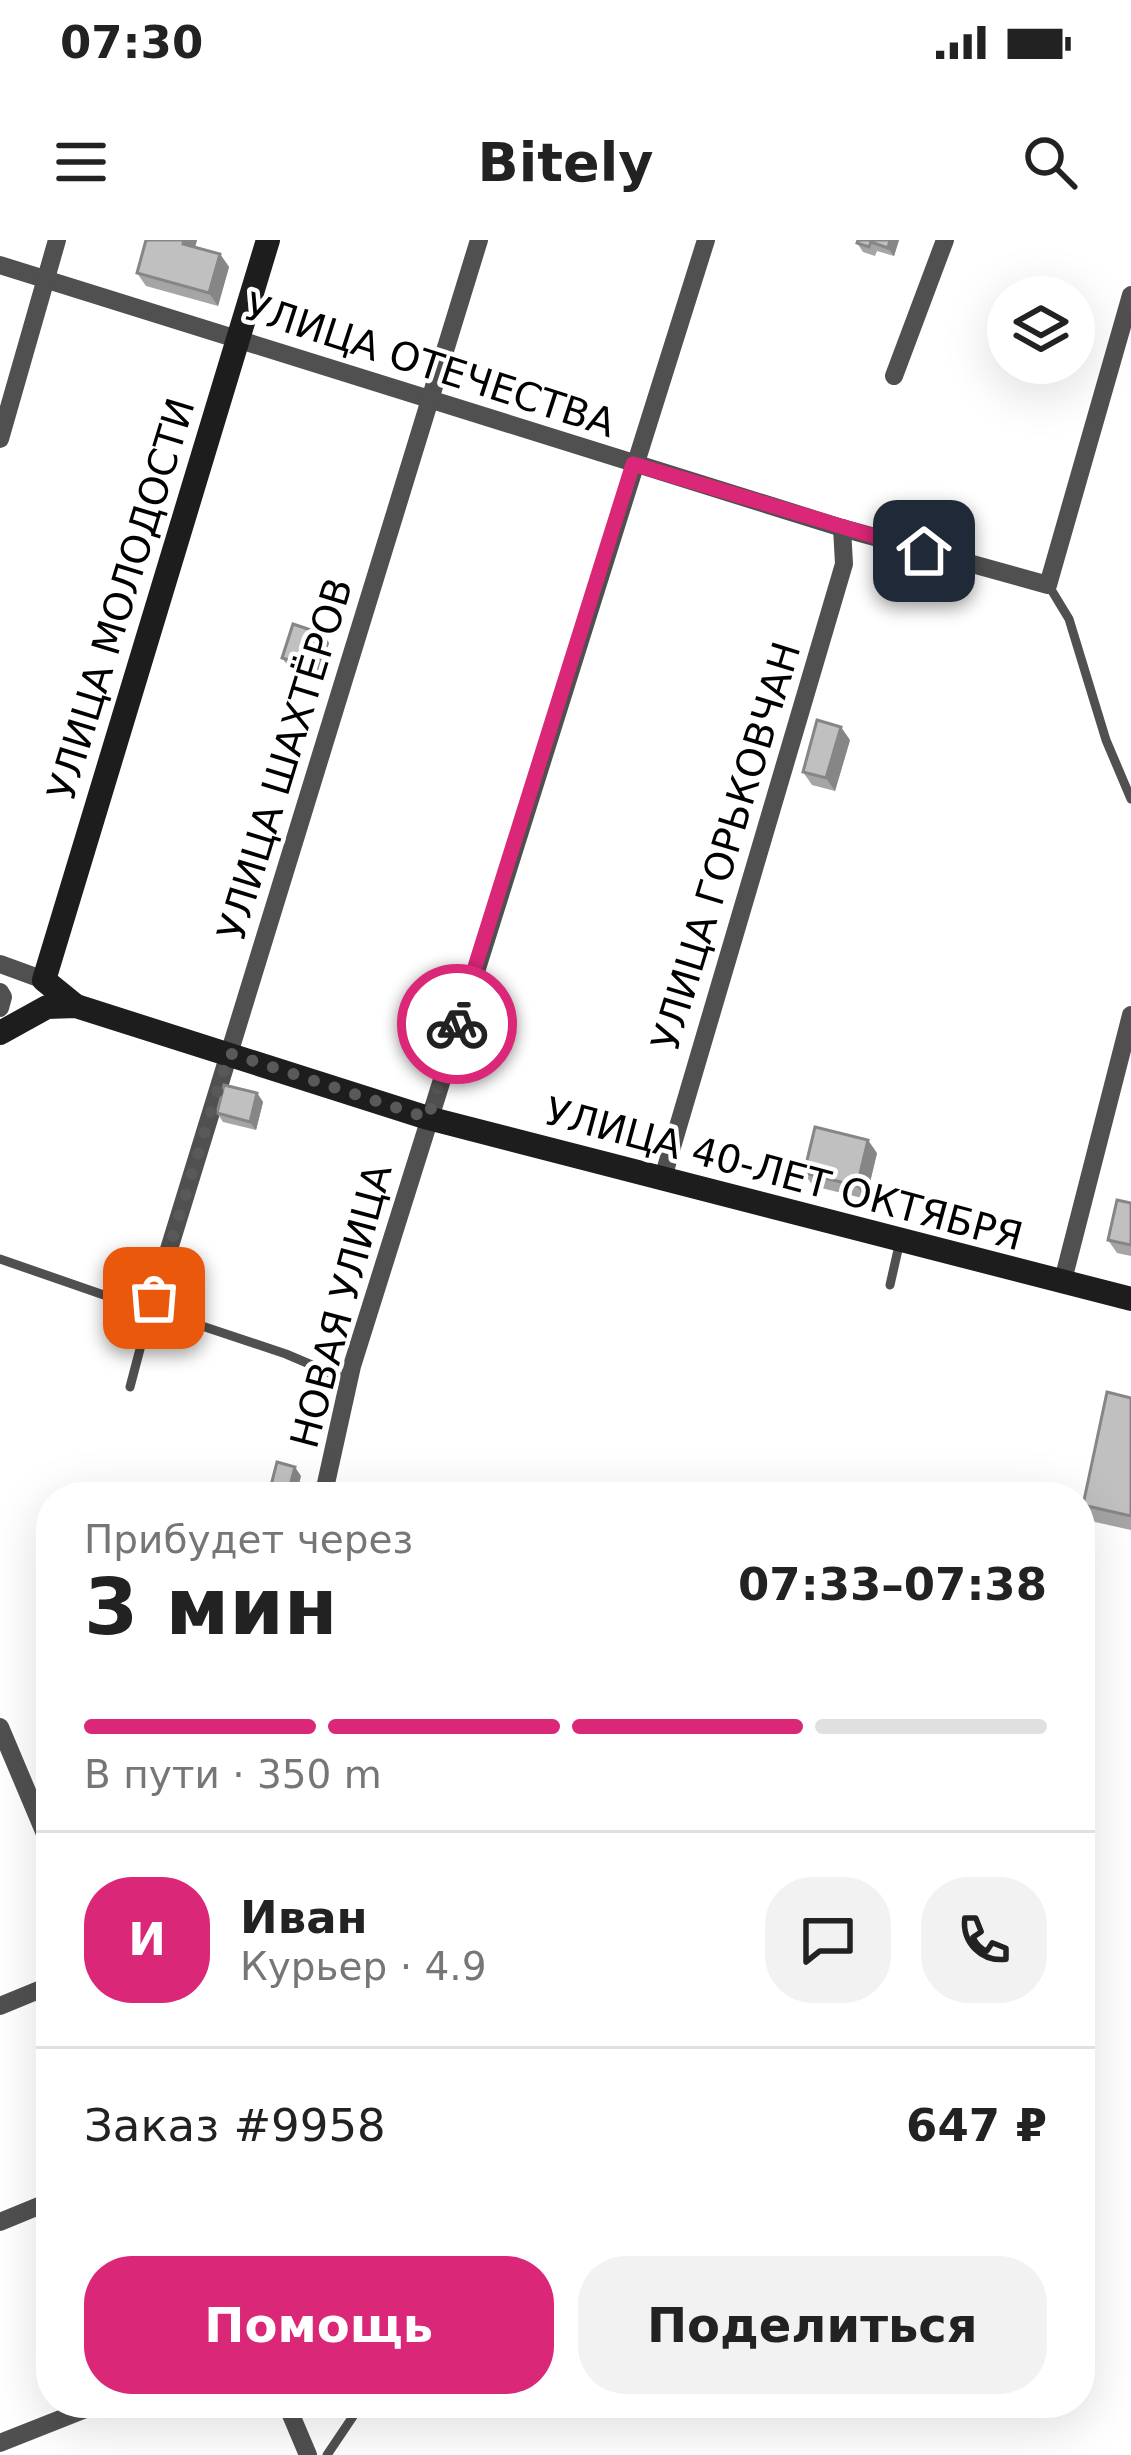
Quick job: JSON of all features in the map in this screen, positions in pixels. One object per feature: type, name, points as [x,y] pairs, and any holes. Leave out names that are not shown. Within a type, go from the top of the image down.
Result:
[{"type":"street","points":[[0,439],[57,240]]},
{"type":"street","name":"УЛИЦА МОЛОДОСТИ","points":[[44,980],[268,240]]},
{"type":"street","name":"УЛИЦА ШАХТЁРОВ","points":[[152,1304],[479,240]]},
{"type":"street","name":"НОВАЯ УЛИЦА","points":[[326,1482],[349,1381],[428,1118],[706,240]]},
{"type":"street","points":[[894,376],[945,240]]},
{"type":"street","name":"УЛИЦА ОТЕЧЕСТВА","points":[[0,265],[633,464],[1048,586]]},
{"type":"street","points":[[1048,586],[1131,295]]},
{"type":"street","name":"УЛИЦА ГОРЬКОВЧАН","points":[[662,1181],[844,564],[842,528]]},
{"type":"street","name":"УЛИЦА 40-ЛЕТ ОКТЯБРЯ","points":[[0,964],[44,980],[76,1006],[428,1118],[1131,1299]]},
{"type":"street","points":[[0,992],[0,1008]]},
{"type":"street","points":[[0,1033],[47,1007],[76,1006]]},
{"type":"street","points":[[1062,1284],[1131,1015]]},
{"type":"street","points":[[0,1727],[9,1775],[36,1822]]},
{"type":"street","points":[[0,2006],[36,1991]]},
{"type":"street","points":[[0,2222],[36,2207]]},
{"type":"street","points":[[0,2443],[63,2418]]},
{"type":"street","points":[[292,2418],[308,2455]]},
{"type":"lane","points":[[1048,586],[1069,619],[1106,740],[1131,799]]},
{"type":"lane","points":[[890,1285],[900,1241]]},
{"type":"lane","points":[[0,1258],[152,1304],[349,1381]]},
{"type":"lane","points":[[130,1387],[152,1304]]},
{"type":"lane","points":[[327,2455],[352,2418]]},
{"type":"building","points":[[146,240],[184,240],[183,244],[220,254],[209,293],[137,273]]},
{"type":"building","points":[[858,240],[890,240],[888,248],[871,242],[869,247]]},
{"type":"building","points":[[293,624],[323,634],[313,667],[282,658]]},
{"type":"building","points":[[817,720],[841,727],[826,778],[803,772]]},
{"type":"building","points":[[224,1085],[257,1093],[250,1122],[217,1113]]},
{"type":"building","points":[[815,1127],[868,1140],[857,1186],[804,1173]]},
{"type":"building","points":[[1117,1200],[1131,1203],[1131,1245],[1108,1240]]},
{"type":"building","points":[[1107,1392],[1131,1398],[1131,1516],[1095,1508],[1095,1482],[1088,1482]]},
{"type":"building","points":[[277,1462],[295,1467],[291,1482],[272,1482]]},
{"type":"way so far","points":[[154,1298],[229,1053],[428,1118],[457,1024]]},
{"type":"route","points":[[457,1024],[633,464],[924,551]]}]
